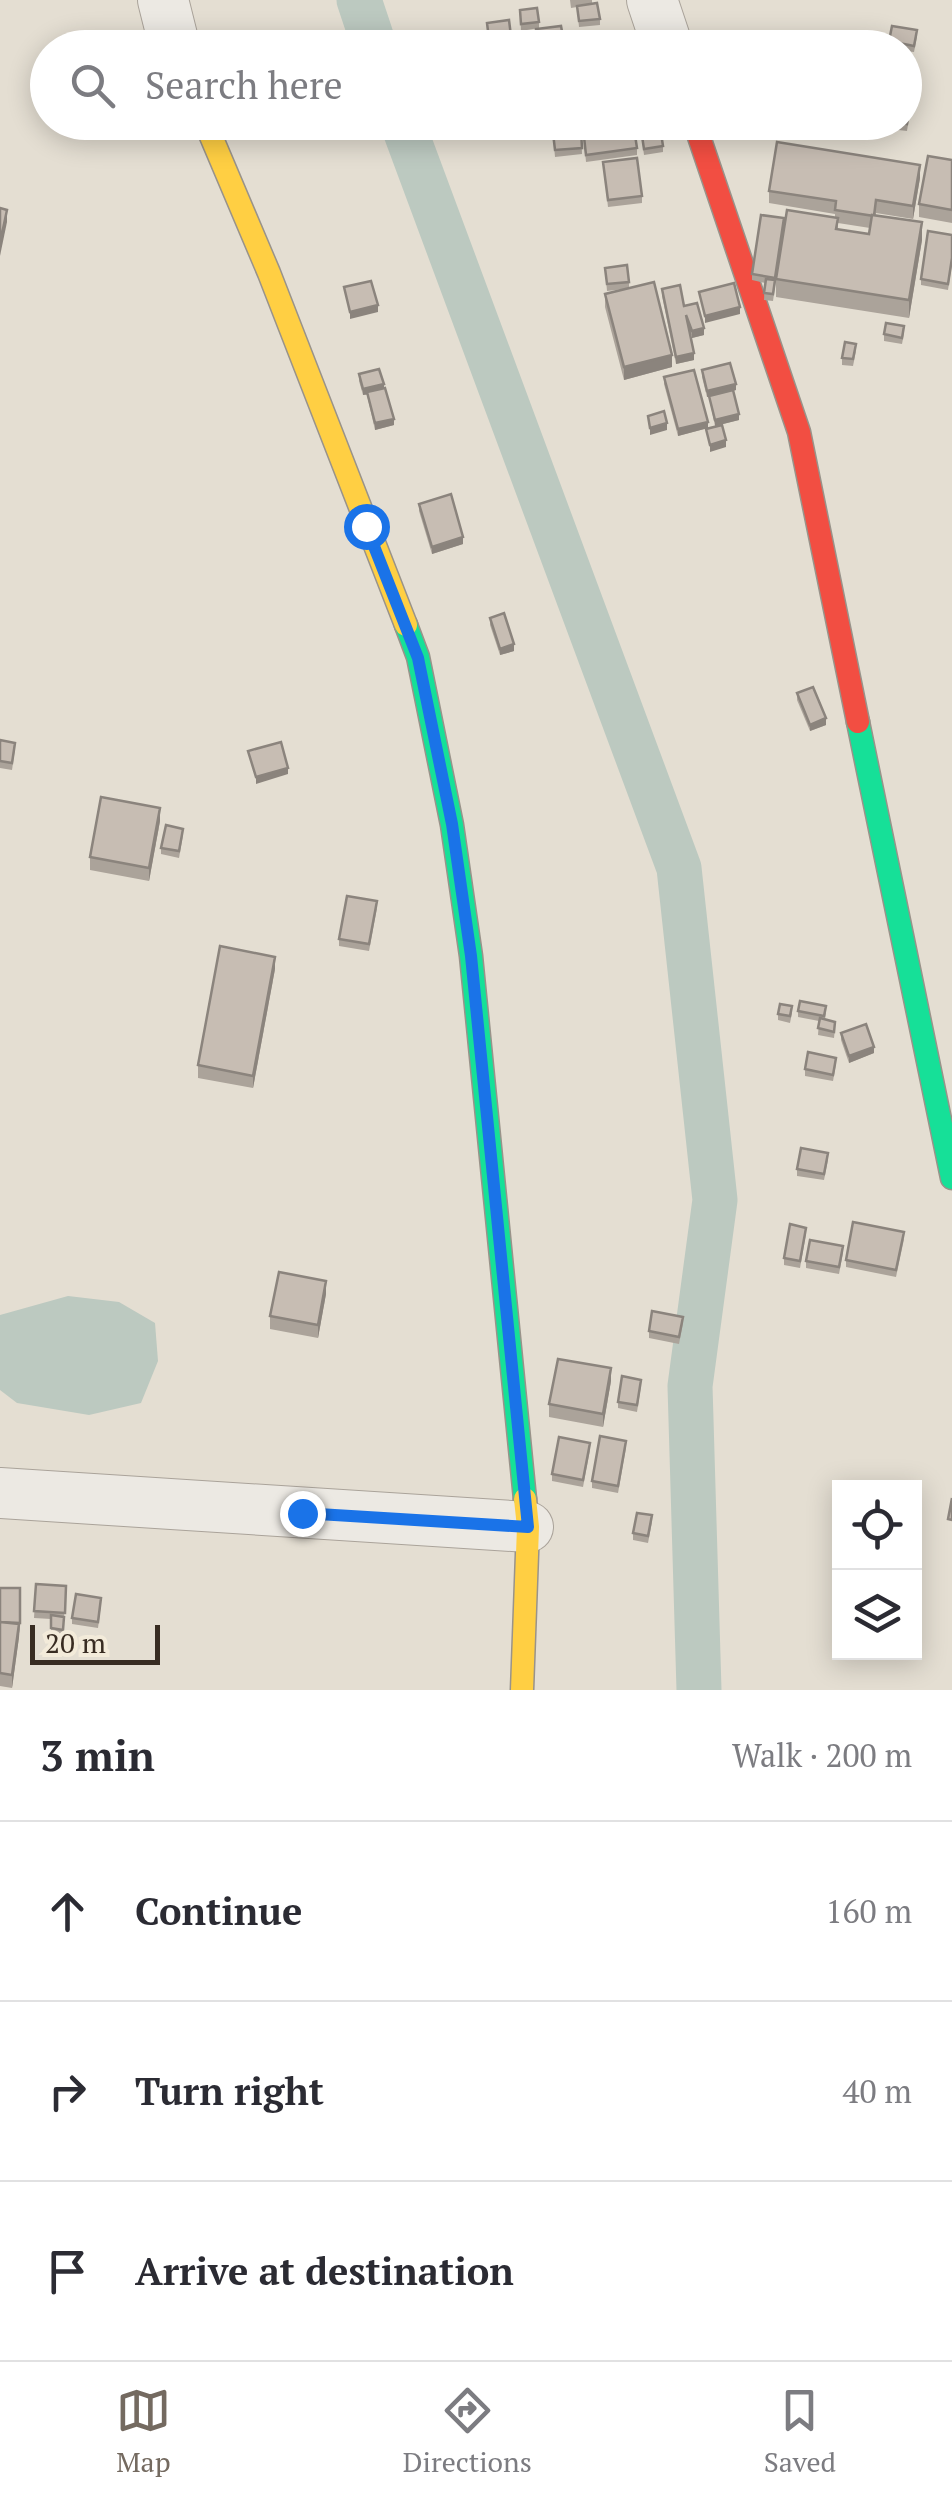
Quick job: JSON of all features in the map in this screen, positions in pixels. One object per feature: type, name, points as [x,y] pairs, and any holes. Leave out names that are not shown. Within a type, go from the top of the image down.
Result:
[{"type":"street","points":[[163,0],[170,30]]},
{"type":"street","points":[[652,0],[662,30]]},
{"type":"street","points":[[213,140],[269,273],[418,658],[452,824],[471,956],[528,1527],[522,1690]]},
{"type":"street","points":[[700,140],[799,432],[952,1178]]},
{"type":"street","points":[[0,1494],[528,1527]]},
{"type":"shaded area","points":[[68,1296],[119,1302],[155,1323],[158,1361],[141,1403],[89,1415],[17,1403],[0,1390],[0,1315]]},
{"type":"building","points":[[597,3],[600,19],[579,21],[577,6]]},
{"type":"building","points":[[537,8],[539,22],[521,24],[520,10]]},
{"type":"building","points":[[509,20],[510,30],[488,30],[487,23]]},
{"type":"building","points":[[561,26],[562,30],[536,30]]},
{"type":"building","points":[[554,140],[582,140],[582,148],[555,150]]},
{"type":"building","points":[[584,140],[636,140],[637,148],[586,155]]},
{"type":"building","points":[[643,140],[662,140],[663,146],[644,149]]},
{"type":"building","points":[[777,142],[920,165],[913,206],[876,200],[874,216],[835,210],[836,201],[769,191]]},
{"type":"building","points":[[928,156],[952,160],[952,210],[919,204]]},
{"type":"building","points":[[637,158],[642,196],[608,200],[603,162]]},
{"type":"building","points":[[0,208],[7,210],[0,243]]},
{"type":"building","points":[[787,210],[838,218],[836,229],[869,234],[872,215],[922,222],[909,300],[776,279]]},
{"type":"building","points":[[761,215],[784,218],[775,278],[752,274]]},
{"type":"building","points":[[928,231],[952,235],[948,284],[921,279]]},
{"type":"building","points":[[627,265],[629,282],[607,284],[605,268]]},
{"type":"building","points":[[766,279],[775,280],[773,294],[764,293]]},
{"type":"building","points":[[371,281],[378,305],[350,312],[344,287]]},
{"type":"building","points":[[654,282],[672,355],[624,367],[605,294]]},
{"type":"building","points":[[734,283],[740,307],[705,316],[699,292]]},
{"type":"building","points":[[680,285],[684,306],[697,303],[704,328],[692,331],[686,315],[694,353],[676,357],[662,289]]},
{"type":"building","points":[[886,323],[904,326],[902,338],[884,334]]},
{"type":"building","points":[[845,342],[856,344],[853,359],[842,358]]},
{"type":"building","points":[[730,363],[736,384],[707,391],[702,370]]},
{"type":"building","points":[[379,369],[384,384],[363,389],[359,374]]},
{"type":"building","points":[[694,370],[708,422],[678,429],[664,377]]},
{"type":"building","points":[[385,388],[394,419],[375,423],[367,392]]},
{"type":"building","points":[[733,390],[739,414],[715,420],[709,396]]},
{"type":"building","points":[[664,411],[667,423],[650,428],[648,416]]},
{"type":"building","points":[[722,425],[726,440],[710,445],[706,429]]},
{"type":"building","points":[[451,494],[463,537],[432,547],[419,504]]},
{"type":"building","points":[[504,613],[514,644],[500,649],[490,618]]},
{"type":"building","points":[[813,687],[826,718],[810,725],[797,693]]},
{"type":"building","points":[[0,740],[15,743],[12,763],[0,761]]},
{"type":"building","points":[[281,742],[288,768],[256,777],[248,751]]},
{"type":"building","points":[[101,797],[160,808],[149,868],[90,857]]},
{"type":"building","points":[[166,825],[183,829],[179,851],[161,848]]},
{"type":"building","points":[[347,896],[377,901],[369,944],[339,939]]},
{"type":"building","points":[[220,946],[275,957],[253,1076],[198,1065]]},
{"type":"building","points":[[800,1001],[826,1006],[824,1016],[798,1011]]},
{"type":"building","points":[[780,1004],[792,1006],[790,1016],[778,1014]]},
{"type":"building","points":[[820,1018],[835,1022],[834,1032],[818,1028]]},
{"type":"building","points":[[866,1024],[874,1047],[849,1056],[841,1033]]},
{"type":"building","points":[[808,1052],[836,1058],[833,1075],[805,1069]]},
{"type":"building","points":[[801,1148],[828,1153],[824,1174],[797,1169]]},
{"type":"building","points":[[853,1222],[904,1232],[896,1270],[846,1260]]},
{"type":"building","points":[[790,1224],[806,1228],[800,1261],[784,1258]]},
{"type":"building","points":[[810,1240],[843,1246],[839,1267],[806,1261]]},
{"type":"building","points":[[279,1272],[326,1281],[318,1325],[270,1316]]},
{"type":"building","points":[[652,1311],[683,1317],[679,1337],[649,1331]]},
{"type":"building","points":[[558,1359],[611,1368],[603,1414],[549,1404]]},
{"type":"building","points":[[622,1376],[641,1380],[637,1405],[618,1402]]},
{"type":"building","points":[[600,1436],[626,1441],[618,1486],[592,1481]]},
{"type":"building","points":[[559,1437],[590,1443],[583,1480],[552,1474]]},
{"type":"building","points":[[637,1513],[652,1515],[648,1536],[633,1533]]},
{"type":"building","points":[[36,1584],[66,1586],[65,1613],[34,1611]]},
{"type":"building","points":[[0,1588],[20,1588],[20,1623],[0,1622]]},
{"type":"building","points":[[76,1594],[101,1598],[98,1622],[72,1618]]},
{"type":"building","points":[[51,1615],[64,1617],[63,1630],[51,1628]]},
{"type":"building","points":[[0,1622],[19,1624],[12,1675],[0,1673]]},
{"type":"waterway","points":[[359,0],[369,30]]},
{"type":"waterway","points":[[409,140],[679,868],[715,1200],[690,1386],[699,1690]]},
{"type":"traffic: fast","points":[[406,625],[418,657],[452,825],[471,956],[525,1499]]},
{"type":"traffic: fast","points":[[858,722],[952,1178]]},
{"type":"traffic: slow","points":[[213,140],[269,273],[406,625]]},
{"type":"traffic: slow","points":[[522,1690],[528,1527],[525,1499]]},
{"type":"traffic: jam","points":[[700,140],[799,432],[858,722]]},
{"type":"route","points":[[302,1513],[528,1527],[471,956],[452,824],[418,658],[366,526]]}]
